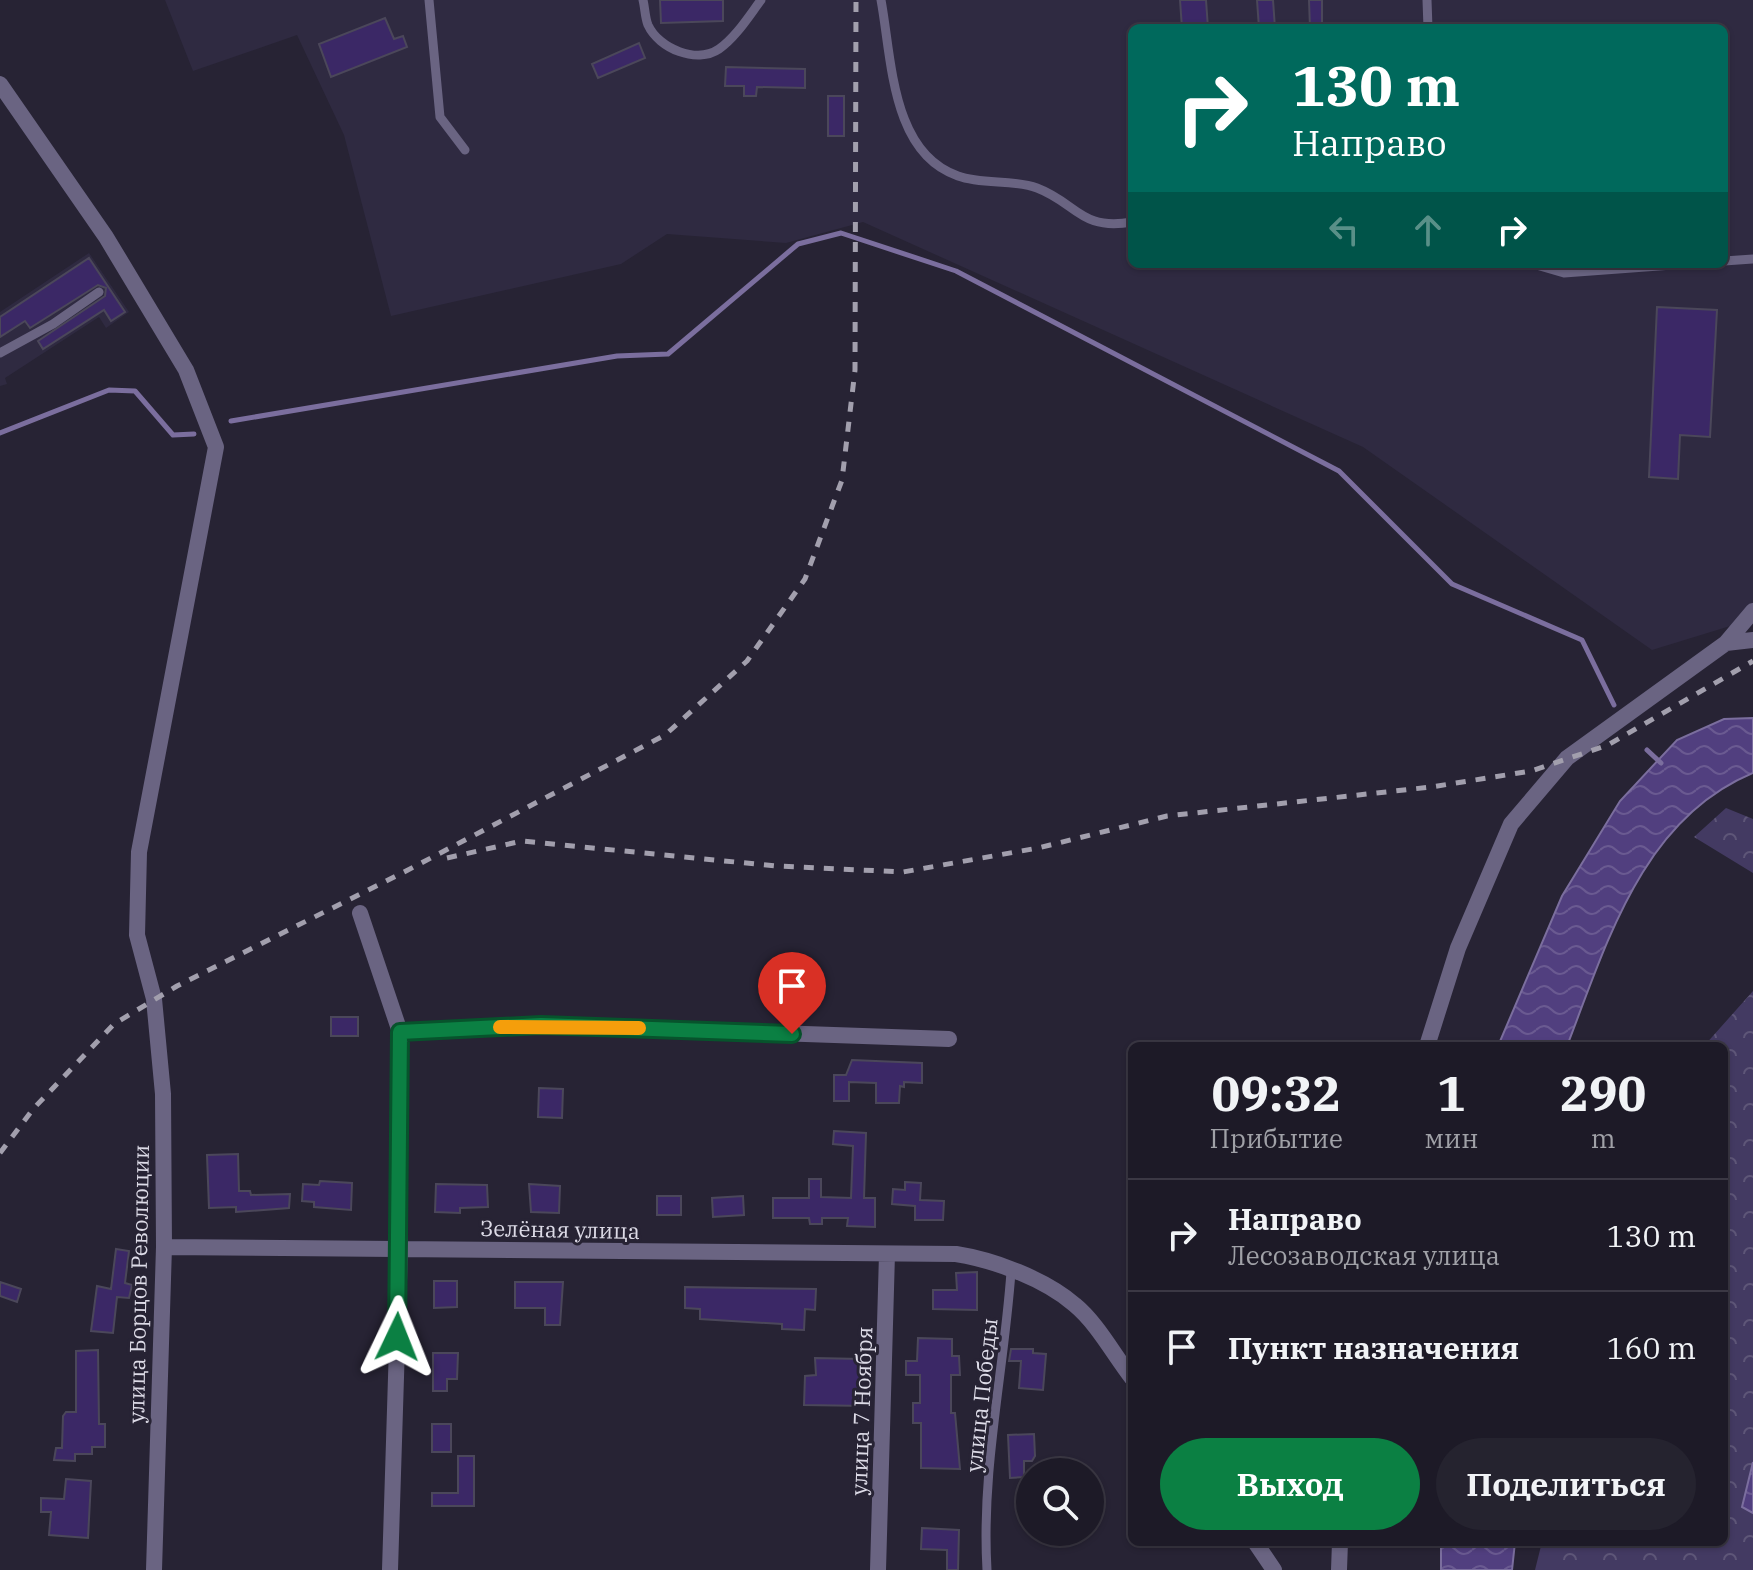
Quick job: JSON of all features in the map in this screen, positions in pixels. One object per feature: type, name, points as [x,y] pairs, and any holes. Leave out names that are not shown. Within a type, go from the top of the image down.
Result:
[{"type":"street","name":"улица Борцов Революции","points":[[0,84],[106,237],[186,370],[216,447],[139,852],[137,935],[154,999],[163,1094],[164,1247],[154,1570]]},
{"type":"street","points":[[1428,1042],[1458,948],[1511,824],[1567,758],[1726,643],[1753,611]]},
{"type":"street","points":[[1726,643],[1753,640]]},
{"type":"street","points":[[360,913],[400,1032],[400,1249],[390,1570]]},
{"type":"street","points":[[400,1032],[541,1025],[949,1039]]},
{"type":"street","name":"Зелёная улица","points":[[164,1247],[956,1254],[980,1258],[1075,1305],[1128,1373]]},
{"type":"street","name":"улица 7 Ноября","points":[[878,1570],[887,1254]]},
{"type":"street","points":[[1258,1546],[1274,1570]]},
{"type":"street","points":[[1339,1570],[1340,1546]]},
{"type":"lane","points":[[429,0],[440,117],[465,150]]},
{"type":"lane","points":[[643,0],[648,26],[665,45],[703,55],[717,51],[729,41],[761,0]]},
{"type":"lane","points":[[881,0],[910,136],[930,161],[959,177],[1038,188],[1078,215],[1110,226],[1128,223]]},
{"type":"lane","points":[[1427,0],[1428,24]]},
{"type":"lane","points":[[1728,261],[1753,259]]},
{"type":"lane","points":[[1547,268],[1564,273],[1632,268]]},
{"type":"lane","points":[[0,353],[53,324],[99,292]]},
{"type":"lane","name":"улица Победы","points":[[987,1570],[991,1435],[1006,1346],[1011,1272]]},
{"type":"shaded area","points":[[165,0],[1753,0],[1753,619],[1652,650],[1363,447],[863,222],[786,243],[667,234],[621,264],[391,316],[344,135],[297,35],[193,71]]},
{"type":"shaded area","points":[[89,253],[129,312],[106,328],[99,317],[5,378],[7,384],[0,386],[0,312]]},
{"type":"green space","points":[[1726,808],[1753,819],[1753,873],[1694,837]]},
{"type":"green space","points":[[1753,991],[1753,1570],[1535,1570],[1541,1546],[1728,1546],[1728,1042],[1708,1042]]},
{"type":"water","points":[[1753,718],[1753,773],[1715,794],[1683,821],[1656,852],[1614,926],[1568,1042],[1500,1042],[1562,896],[1620,801],[1677,740],[1724,719]]},
{"type":"water","points":[[1753,1462],[1753,1513],[1742,1507]]},
{"type":"water","points":[[1441,1546],[1515,1546],[1512,1570],[1441,1570]]},
{"type":"building","points":[[660,0],[723,0],[723,21],[661,23]]},
{"type":"building","points":[[1180,0],[1206,0],[1208,24],[1182,24]]},
{"type":"building","points":[[1257,0],[1273,0],[1275,24],[1259,24]]},
{"type":"building","points":[[1309,0],[1322,0],[1322,24],[1310,24]]},
{"type":"building","points":[[385,18],[394,39],[403,36],[407,47],[331,77],[319,44]]},
{"type":"building","points":[[639,43],[645,58],[598,78],[592,64]]},
{"type":"building","points":[[726,67],[805,69],[805,88],[757,87],[756,96],[744,96],[744,86],[725,86]]},
{"type":"building","points":[[828,96],[844,96],[844,136],[828,136]]},
{"type":"building","points":[[89,258],[125,312],[111,321],[104,310],[43,349],[38,341],[105,296],[106,288],[98,285],[30,328],[25,321],[0,337],[0,317]]},
{"type":"building","points":[[1657,307],[1717,310],[1710,437],[1680,435],[1678,479],[1649,477]]},
{"type":"building","points":[[331,1017],[358,1017],[358,1036],[331,1036]]},
{"type":"building","points":[[852,1060],[922,1063],[922,1083],[904,1082],[904,1087],[900,1086],[899,1103],[876,1103],[876,1083],[849,1082],[849,1101],[834,1101],[834,1075],[846,1075]]},
{"type":"building","points":[[539,1088],[563,1089],[562,1118],[538,1117]]},
{"type":"building","points":[[834,1131],[866,1133],[864,1198],[875,1198],[875,1227],[847,1226],[848,1218],[822,1218],[822,1224],[810,1224],[809,1218],[773,1218],[773,1198],[809,1198],[809,1179],[821,1179],[821,1197],[851,1198],[853,1146],[833,1144]]},
{"type":"building","points":[[238,1154],[239,1191],[250,1191],[251,1195],[290,1194],[289,1208],[236,1212],[236,1207],[209,1208],[207,1155]]},
{"type":"building","points":[[320,1181],[352,1183],[351,1210],[314,1207],[314,1202],[302,1201],[303,1184],[319,1185]]},
{"type":"building","points":[[905,1182],[921,1183],[920,1200],[944,1201],[943,1220],[915,1220],[915,1206],[892,1204],[893,1189],[905,1190]]},
{"type":"building","points":[[436,1184],[487,1185],[488,1207],[460,1208],[460,1213],[435,1212]]},
{"type":"building","points":[[529,1184],[560,1186],[559,1213],[531,1212]]},
{"type":"building","points":[[657,1196],[681,1196],[681,1215],[657,1215]]},
{"type":"building","points":[[743,1196],[744,1215],[713,1217],[712,1198]]},
{"type":"building","points":[[116,1249],[129,1251],[125,1283],[132,1285],[129,1298],[117,1297],[113,1333],[91,1331],[97,1286],[111,1289]]},
{"type":"building","points":[[977,1272],[977,1310],[933,1309],[933,1290],[957,1290],[956,1273]]},
{"type":"building","points":[[434,1281],[457,1281],[457,1307],[434,1308]]},
{"type":"building","points":[[0,1282],[21,1289],[17,1302],[0,1296]]},
{"type":"building","points":[[515,1282],[563,1282],[560,1325],[545,1325],[545,1308],[515,1308]]},
{"type":"building","points":[[685,1287],[816,1289],[815,1310],[805,1309],[804,1330],[782,1329],[782,1324],[700,1319],[700,1309],[685,1308]]},
{"type":"building","points":[[918,1338],[952,1339],[952,1356],[959,1356],[960,1375],[951,1375],[951,1413],[955,1413],[960,1469],[921,1468],[921,1423],[913,1423],[913,1403],[920,1403],[920,1375],[906,1375],[906,1361],[917,1361]]},
{"type":"building","points":[[1011,1349],[1033,1349],[1033,1353],[1046,1354],[1043,1390],[1019,1388],[1021,1361],[1009,1361]]},
{"type":"building","points":[[98,1350],[99,1424],[105,1424],[105,1447],[92,1447],[92,1454],[75,1454],[75,1461],[54,1460],[56,1448],[62,1448],[63,1416],[66,1412],[76,1412],[76,1351]]},
{"type":"building","points":[[433,1353],[458,1353],[457,1379],[447,1379],[447,1391],[433,1391]]},
{"type":"building","points":[[815,1358],[861,1359],[860,1392],[867,1392],[867,1406],[804,1405],[805,1376],[816,1375]]},
{"type":"building","points":[[432,1424],[451,1424],[451,1452],[432,1452]]},
{"type":"building","points":[[1034,1434],[1035,1456],[1016,1458],[1016,1478],[1010,1478],[1008,1435]]},
{"type":"building","points":[[458,1456],[474,1456],[474,1506],[432,1506],[432,1493],[458,1493]]},
{"type":"building","points":[[66,1479],[91,1481],[88,1538],[49,1535],[51,1512],[41,1512],[41,1498],[64,1499]]},
{"type":"building","points":[[922,1528],[959,1530],[958,1570],[947,1570],[947,1550],[921,1549]]},
{"type":"waterway","points":[[231,421],[617,356],[668,354],[798,244],[841,233],[956,271],[1339,471],[1452,584],[1582,640],[1614,705]]},
{"type":"waterway","points":[[0,433],[109,390],[135,391],[173,435],[194,434]]},
{"type":"waterway","points":[[1647,750],[1661,763]]},
{"type":"railway","points":[[0,1153],[34,1108],[114,1024],[177,986],[406,871],[665,735],[747,661],[805,579],[842,480],[855,370],[856,0]]},
{"type":"railway","points":[[447,858],[522,841],[776,866],[903,872],[1038,848],[1167,816],[1431,787],[1531,771],[1608,745],[1753,661]]},
{"type":"slow traffic","points":[[500,1027],[639,1028]]},
{"type":"route","points":[[397,1337],[400,1032],[541,1025],[792,1034]]}]
